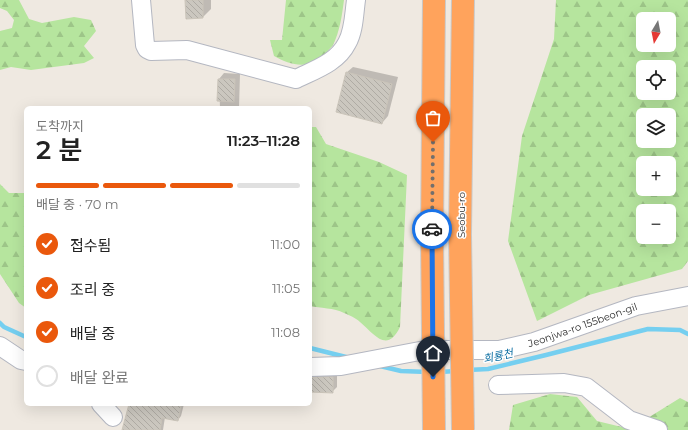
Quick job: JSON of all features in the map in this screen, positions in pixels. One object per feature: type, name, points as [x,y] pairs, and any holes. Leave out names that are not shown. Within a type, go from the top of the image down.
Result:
[{"type":"highway","points":[[434,0],[432,235],[434,430]]},
{"type":"highway","name":"Seobu-ro","points":[[463,0],[460,234],[463,430]]},
{"type":"street","points":[[141,0],[147,49],[151,51],[187,50],[296,79],[331,62],[340,53],[347,43],[356,0]]},
{"type":"street","name":"Jeonjwa-ro 155beon-gil","points":[[312,367],[341,366],[425,350],[499,350],[534,342],[636,306],[688,296]]},
{"type":"street","points":[[0,346],[24,361]]},
{"type":"street","points":[[498,385],[564,383],[586,387],[629,420],[658,430]]},
{"type":"green space","points":[[0,0],[19,0],[29,19],[42,23],[74,17],[91,20],[96,31],[84,46],[94,58],[84,63],[31,70],[11,67],[0,70],[0,31],[12,28],[14,20],[7,11],[0,8]]},
{"type":"green space","points":[[286,0],[344,0],[339,29],[333,45],[325,54],[313,62],[300,65],[287,62],[274,56],[270,40],[282,40]]},
{"type":"green space","points":[[556,0],[688,0],[688,261],[682,269],[589,295],[537,321],[508,241],[522,136],[554,39]]},
{"type":"green space","points":[[312,127],[316,127],[326,144],[379,162],[407,175],[400,327],[395,335],[390,339],[380,339],[357,319],[340,311],[312,306]]},
{"type":"green space","points":[[0,184],[9,193],[24,193],[24,307],[19,303],[0,274]]},
{"type":"green space","points":[[550,394],[577,397],[597,421],[630,429],[680,398],[688,402],[688,430],[509,430],[513,405]]},
{"type":"building","points":[[185,0],[203,0],[203,18],[186,19]]},
{"type":"building","points":[[346,72],[392,84],[382,124],[336,112]]},
{"type":"building","points":[[218,79],[235,79],[234,102],[217,101]]},
{"type":"building","points":[[312,377],[333,377],[333,393],[312,392]]},
{"type":"building","points":[[128,406],[181,406],[178,421],[162,418],[160,430],[122,430]]},
{"type":"waterway","name":"회룡천","points":[[0,323],[4,327],[24,336]]},
{"type":"waterway","name":"회룡천","points":[[468,370],[488,369],[648,329],[680,330],[688,334]]},
{"type":"waterway","name":"회룡천","points":[[312,348],[350,358]]},
{"type":"waterway","name":"회룡천","points":[[380,366],[401,371],[428,372]]},
{"type":"waterway","name":"회룡천","points":[[440,372],[456,371]]},
{"type":"way so far","points":[[432,229],[433,142]]},
{"type":"route","points":[[432,229],[433,377]]}]
